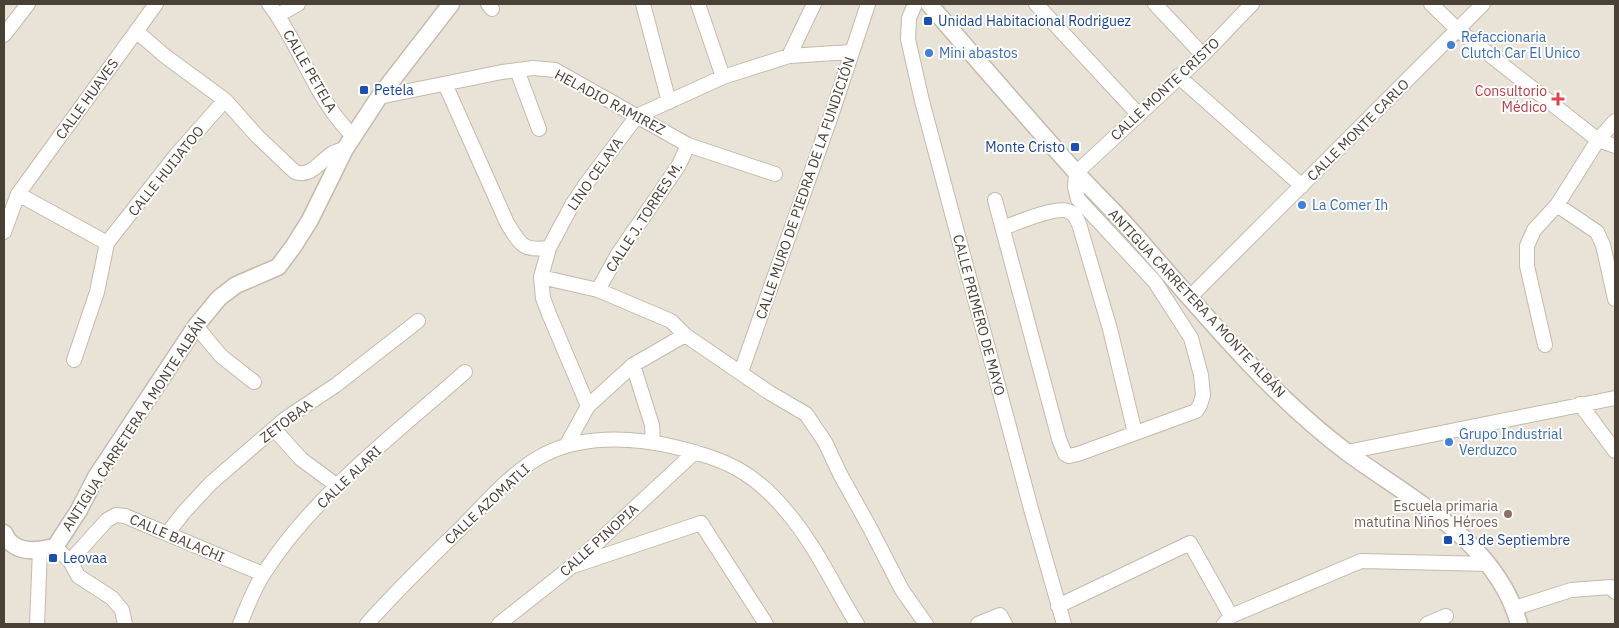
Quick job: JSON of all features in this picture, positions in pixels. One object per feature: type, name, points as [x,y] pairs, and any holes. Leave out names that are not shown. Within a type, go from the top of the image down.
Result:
[{"type":"street","points":[[4,35],[28,4]]},
{"type":"street","name":"CALLE HUAVES","points":[[18,194],[156,4]]},
{"type":"street","name":"CALLE PETELA","points":[[269,4],[278,15],[305,66],[342,126],[349,143]]},
{"type":"street","points":[[278,15],[298,4]]},
{"type":"street","name":"ANTIGUA CARRETERA A MONTE ALBÁN","points":[[47,548],[79,510],[96,478],[196,326],[219,298],[236,285],[278,267],[294,247],[310,220],[349,143],[379,97],[451,4]]},
{"type":"street","points":[[643,4],[669,102]]},
{"type":"street","points":[[698,4],[723,77]]},
{"type":"street","points":[[789,56],[814,4]]},
{"type":"street","name":"CALLE MURO DE PIEDRA DE LA FUNDICIÓN","points":[[741,372],[832,113],[868,4]]},
{"type":"street","name":"CALLE PRIMERO DE MAYO","points":[[915,4],[909,18],[908,39],[922,102],[1023,481],[1064,624]]},
{"type":"street","name":"ANTIGUA CARRETERA A MONTE ALBÁN","points":[[929,4],[1076,173],[1127,226],[1190,298],[1282,397],[1347,452],[1448,525],[1489,564],[1515,608],[1519,624]]},
{"type":"street","points":[[1036,4],[1139,115]]},
{"type":"street","points":[[1155,4],[1203,55]]},
{"type":"street","name":"CALLE MONTE CRISTO","points":[[1076,173],[1178,76],[1203,55],[1252,4]]},
{"type":"street","points":[[1431,4],[1457,29],[1598,140],[1615,146]]},
{"type":"street","name":"CALLE MONTE CARLO","points":[[1190,298],[1483,4]]},
{"type":"street","points":[[136,31],[165,56],[225,100],[295,172],[300,174],[310,171],[349,143]]},
{"type":"street","points":[[637,116],[723,77],[789,56],[851,52]]},
{"type":"street","name":"HELADIO RAMIREZ","points":[[379,97],[517,70],[532,68],[556,70],[688,145],[775,174]]},
{"type":"street","points":[[517,70],[539,129]]},
{"type":"street","points":[[1178,76],[1302,186]]},
{"type":"street","points":[[445,84],[508,223],[517,238],[525,247],[534,250],[549,248]]},
{"type":"street","name":"CALLE HUIJATOO","points":[[74,360],[97,292],[107,243],[177,154],[225,100]]},
{"type":"street","name":"LINO CELAYA","points":[[541,277],[549,248],[572,205],[637,116]]},
{"type":"street","points":[[1545,345],[1527,266],[1528,246],[1534,230],[1557,204],[1598,140],[1615,121]]},
{"type":"street","name":"CALLE J. TORRES M.","points":[[598,290],[618,254],[679,165],[688,145]]},
{"type":"street","points":[[995,200],[1059,439],[1065,454],[1069,456],[1078,454],[1196,411],[1203,395],[1201,376],[1191,338],[1155,282],[1078,200],[1076,173]]},
{"type":"street","points":[[4,205],[18,194]]},
{"type":"street","points":[[4,232],[18,194]]},
{"type":"street","points":[[18,194],[107,243]]},
{"type":"street","points":[[1557,204],[1597,232],[1609,247],[1615,299]]},
{"type":"street","points":[[1003,228],[1056,210],[1067,210],[1074,214],[1079,223],[1110,329],[1135,433]]},
{"type":"street","points":[[588,406],[543,298],[541,277],[598,290],[671,321],[685,335],[770,393],[806,414],[825,442],[902,590],[926,624]]},
{"type":"street","name":"ZETOBAA","points":[[167,534],[211,483],[274,429],[336,385],[418,321]]},
{"type":"street","points":[[196,326],[221,356],[254,382]]},
{"type":"street","points":[[566,446],[588,406],[633,365],[685,335]]},
{"type":"street","points":[[633,365],[652,425],[653,442]]},
{"type":"street","name":"CALLE ALARI","points":[[240,624],[263,574],[294,532],[336,485],[465,372]]},
{"type":"street","points":[[1347,452],[1615,398]]},
{"type":"street","points":[[1580,404],[1615,451]]},
{"type":"street","points":[[274,429],[301,458],[336,485]]},
{"type":"street","name":"CALLE AZOMATLI","points":[[367,624],[437,551],[516,474],[539,457],[566,446],[598,439],[653,442],[695,452],[734,465],[754,479],[787,512],[820,558],[857,624]]},
{"type":"street","name":"CALLE PINOPIA","points":[[499,624],[571,567],[695,452]]},
{"type":"street","name":"CALLE BALACHI","points":[[70,561],[107,520],[116,515],[125,516],[263,574]]},
{"type":"street","points":[[571,567],[701,523],[766,624]]},
{"type":"street","points":[[4,533],[11,544],[27,550],[47,548],[70,561],[78,576],[112,598],[122,610],[125,624]]},
{"type":"street","points":[[603,538],[612,553]]},
{"type":"street","points":[[1058,606],[1190,543],[1228,620],[1361,561],[1489,564]]},
{"type":"street","points":[[37,624],[47,548]]},
{"type":"street","points":[[1515,608],[1571,590],[1612,587],[1615,592]]},
{"type":"street","points":[[1427,624],[1446,616]]},
{"type":"street","points":[[978,624],[1003,619]]},
{"type":"shaded area","points":[[4,4],[1615,4],[1615,624],[4,624]]},
{"type":"place","name":"Unidad Habitacional Rodriguez","points":[[928,21]]},
{"type":"place","name":"Refaccionaria Clutch Car El Unico","points":[[1451,45]]},
{"type":"place","name":"Mini abastos","points":[[929,53]]},
{"type":"place","name":"Petela","points":[[364,90]]},
{"type":"place","name":"Consultorio Médico","points":[[1558,99]]},
{"type":"place","name":"Monte Cristo","points":[[1075,147]]},
{"type":"place","name":"La Comer Ih","points":[[1302,205]]},
{"type":"place","name":"Grupo Industrial Verduzco","points":[[1449,442]]},
{"type":"place","name":"Escuela primaria matutina Niños Héroes","points":[[1508,514]]},
{"type":"place","name":"13 de Septiembre","points":[[1448,540]]},
{"type":"place","name":"Leovaa","points":[[53,558]]}]
